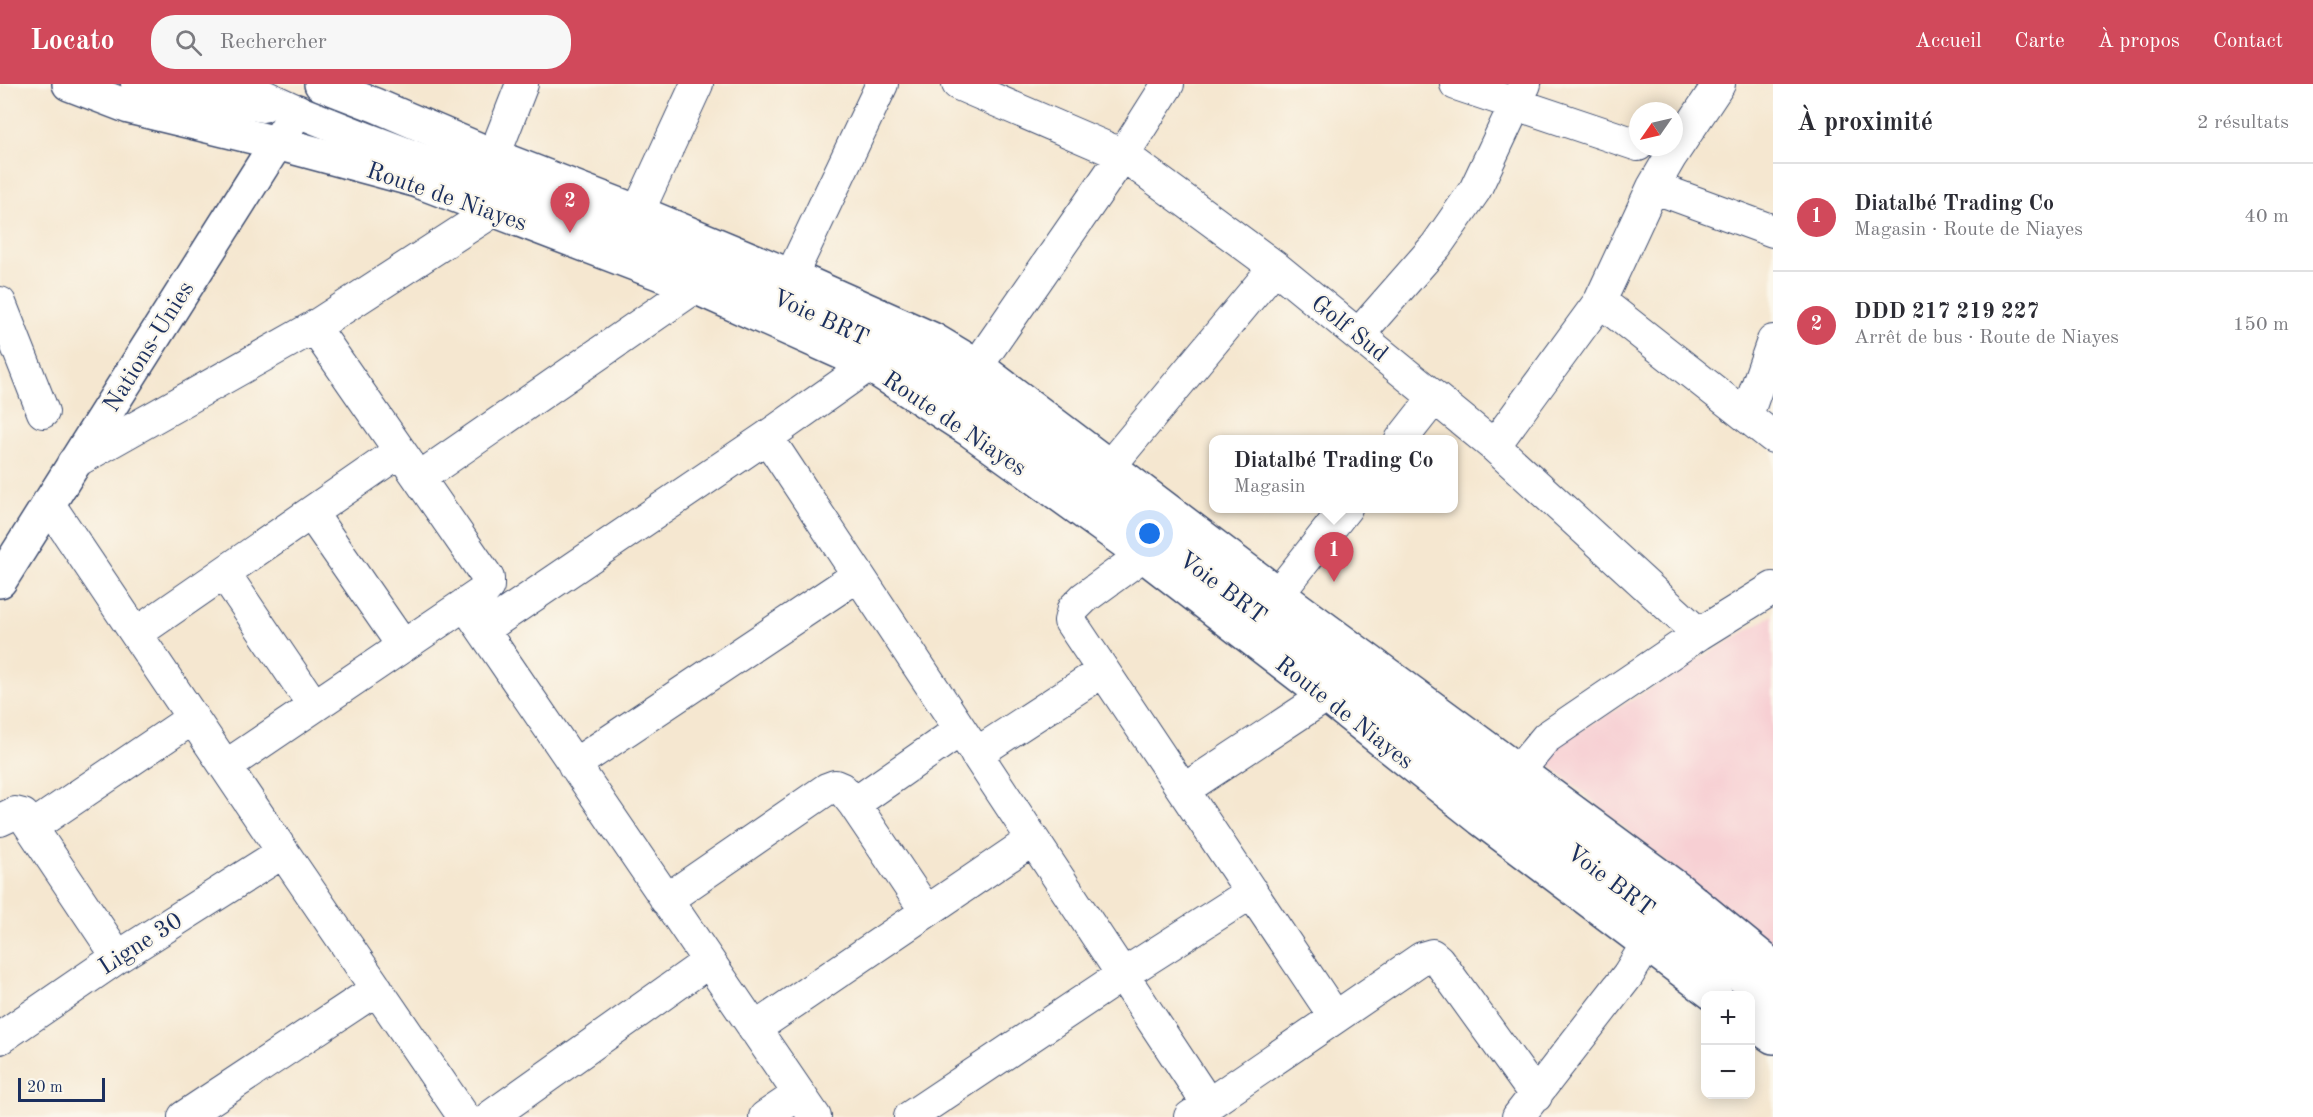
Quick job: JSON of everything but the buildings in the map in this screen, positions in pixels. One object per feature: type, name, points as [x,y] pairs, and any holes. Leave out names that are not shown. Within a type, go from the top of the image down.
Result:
[{"type":"main road","name":"Route de Niayes","points":[[69,84],[129,107],[277,143],[414,180],[695,287],[869,365],[971,431],[1143,555],[1326,696],[1499,795],[1678,889],[1773,967]]},
{"type":"main road","name":"Route de Niayes","points":[[321,84],[791,276],[932,339],[977,366],[1278,594],[1499,795],[1655,932],[1711,991]]},
{"type":"main road","name":"Nations-Unies","points":[[0,581],[297,111]]},
{"type":"main road","points":[[1755,1024],[1773,1037]]},
{"type":"street","name":"Voie BRT","points":[[137,84],[297,111]]},
{"type":"street","name":"Voie BRT","points":[[238,84],[297,111],[830,318],[931,372],[1090,487],[1499,795]]},
{"type":"street","points":[[297,111],[314,84]]},
{"type":"street","points":[[494,156],[522,84]]},
{"type":"street","points":[[638,212],[697,84]]},
{"type":"street","points":[[791,276],[882,84]]},
{"type":"street","name":"Golf Sud","points":[[958,84],[1123,155],[1275,267],[1494,446],[1699,634]]},
{"type":"street","points":[[977,366],[1123,155],[1168,84]]},
{"type":"street","points":[[1456,84],[1520,94],[1629,141]]},
{"type":"street","points":[[1683,123],[1719,84]]},
{"type":"street","points":[[1359,334],[1436,246],[1475,190],[1520,94]]},
{"type":"street","points":[[1494,446],[1600,301],[1653,187],[1657,156]]},
{"type":"street","points":[[1653,187],[1773,231]]},
{"type":"street","points":[[73,463],[314,327],[493,211]]},
{"type":"street","points":[[1109,467],[1275,267]]},
{"type":"street","points":[[419,478],[695,287]]},
{"type":"street","points":[[1600,301],[1773,437]]},
{"type":"street","points":[[0,303],[43,412]]},
{"type":"street","points":[[226,766],[465,604],[488,586],[488,578],[314,327]]},
{"type":"street","points":[[1747,415],[1773,341]]},
{"type":"street","points":[[484,629],[869,365]]},
{"type":"street","points":[[1405,435],[1434,398]]},
{"type":"street","points":[[766,437],[1122,975],[1199,1111],[1422,958],[1432,956],[1438,960],[1527,1107],[1628,975],[1678,889]]},
{"type":"street","points":[[137,633],[400,451]]},
{"type":"street","points":[[48,503],[465,1117]]},
{"type":"street","points":[[311,513],[403,646]]},
{"type":"street","points":[[1278,594],[1342,513]]},
{"type":"street","points":[[1143,555],[1084,598],[1073,609],[1070,621],[1102,671],[1185,789],[1335,1017]]},
{"type":"street","points":[[224,573],[314,706]]},
{"type":"street","points":[[574,765],[857,576]]},
{"type":"street","points":[[1499,795],[1547,737],[1699,634],[1773,588]]},
{"type":"street","points":[[465,604],[807,1105],[765,1117]]},
{"type":"street","points":[[854,804],[1102,671]]},
{"type":"street","points":[[1185,789],[1326,696]]},
{"type":"street","points":[[32,827],[193,718]]},
{"type":"street","points":[[666,900],[827,789],[835,786],[842,789],[854,804],[926,911]]},
{"type":"street","points":[[0,820],[15,813],[23,815],[118,957]]},
{"type":"street","points":[[754,1029],[1032,840]]},
{"type":"street","name":"Ligne 30","points":[[0,1038],[118,957],[283,852]]},
{"type":"street","points":[[910,1117],[1122,975],[1252,892]]},
{"type":"street","name":"Voie BRT","points":[[1655,932],[1728,966],[1773,1003]]},
{"type":"street","points":[[490,1117],[708,962]]},
{"type":"street","points":[[191,1115],[377,989]]},
{"type":"shaded area","points":[[1773,615],[1773,951],[1539,756]]},
{"type":"place","name":"DDD 217 219 227","points":[[570,233]]},
{"type":"place","name":"Diatalbé Trading Co","points":[[1334,582]]}]
